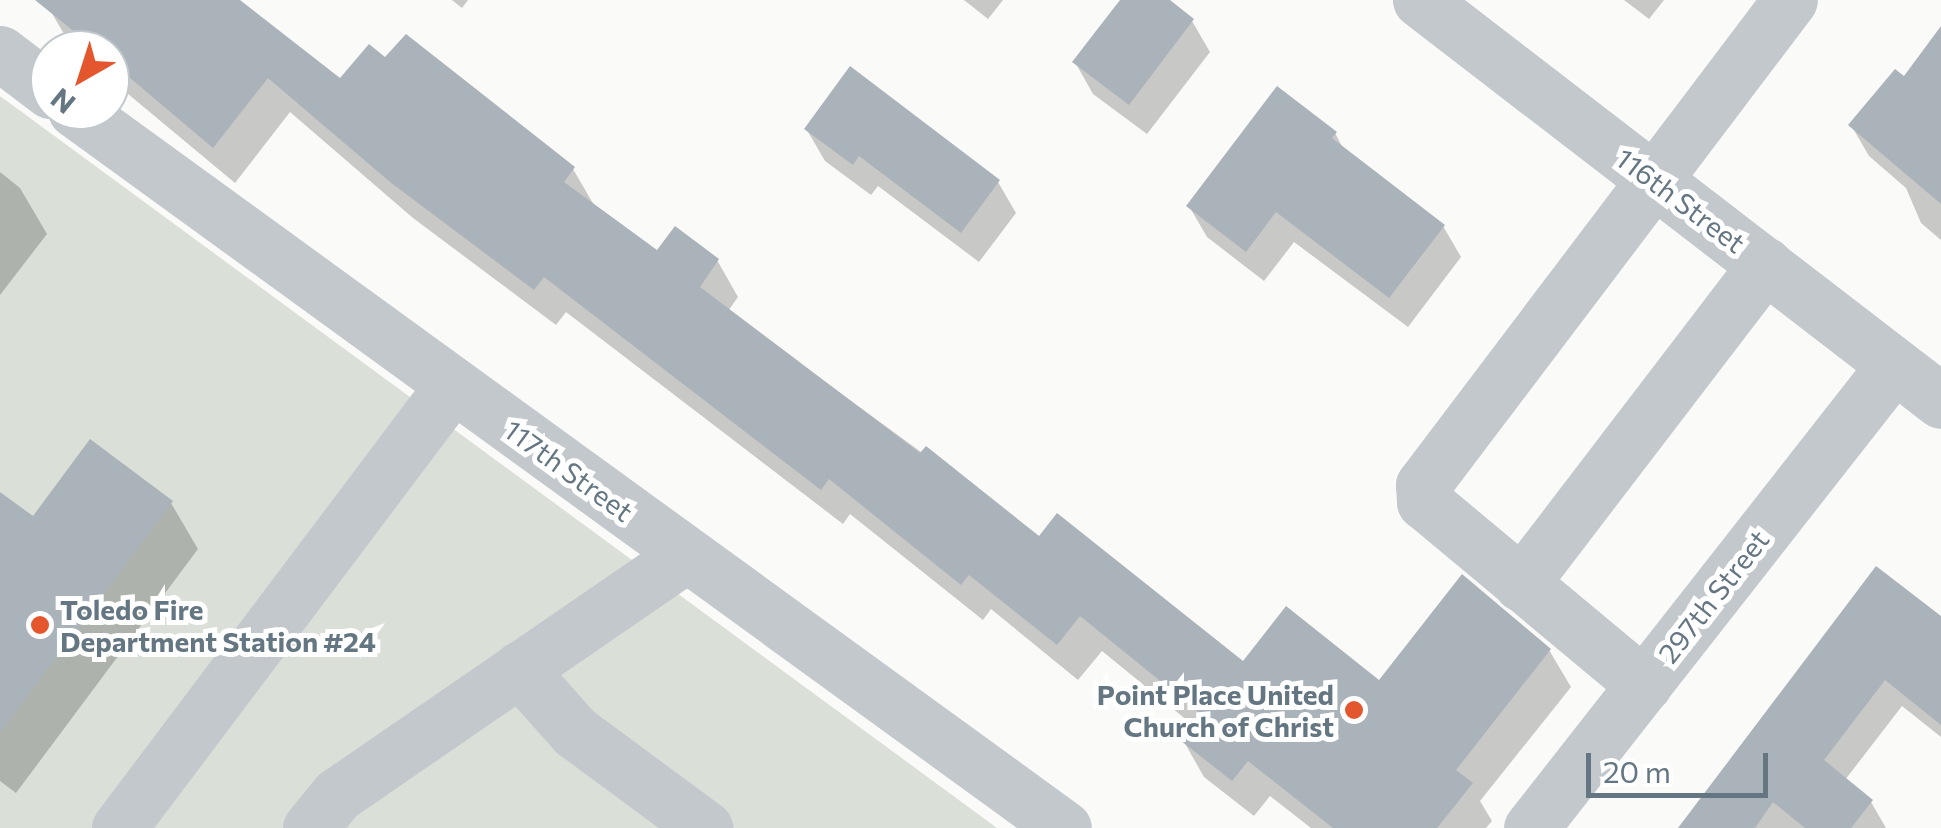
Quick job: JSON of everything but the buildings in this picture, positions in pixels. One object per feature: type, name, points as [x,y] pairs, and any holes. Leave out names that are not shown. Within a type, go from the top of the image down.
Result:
[{"type":"street","name":"116th Street","points":[[1420,0],[1941,401]]},
{"type":"street","points":[[1644,685],[1424,502],[1422,485],[1790,0]]},
{"type":"street","points":[[0,53],[30,76]]},
{"type":"street","name":"117th Street","points":[[102,130],[1064,828]]},
{"type":"street","points":[[1522,584],[1764,265]]},
{"type":"street","name":"297th Street","points":[[1531,828],[1894,364]]},
{"type":"street","points":[[119,828],[452,386]]},
{"type":"street","points":[[310,828],[337,795],[686,555]]},
{"type":"street","points":[[519,670],[575,732],[705,828]]},
{"type":"shaded area","points":[[0,96],[30,118],[30,130],[46,130],[997,828],[0,828]]},
{"type":"place","name":"Toledo Fire Department Station #24","points":[[40,625]]},
{"type":"place","name":"Point Place United Church of Christ","points":[[1354,710]]}]
